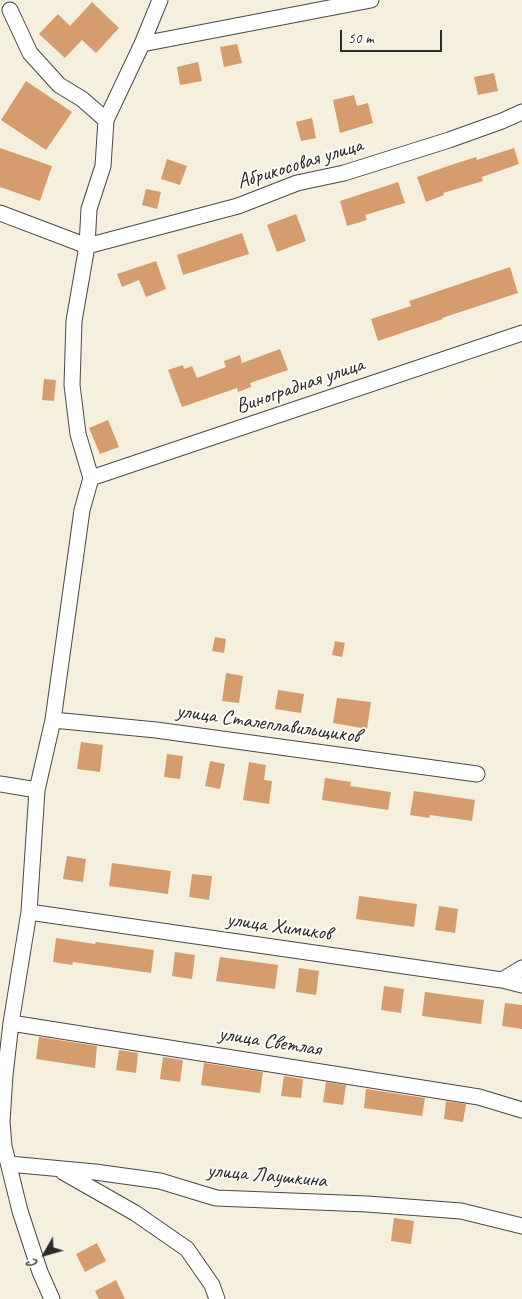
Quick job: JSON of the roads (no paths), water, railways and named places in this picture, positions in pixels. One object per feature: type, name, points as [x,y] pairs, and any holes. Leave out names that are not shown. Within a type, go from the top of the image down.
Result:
[{"type":"street","points":[[52,1299],[40,1272],[20,1211],[4,1146],[2,1122],[10,1023],[29,912],[36,790],[53,720],[82,510],[90,478],[78,434],[72,385],[74,321],[87,246],[89,209],[103,166],[106,120],[142,44],[160,0]]},
{"type":"street","points":[[142,44],[371,0]]},
{"type":"street","points":[[9,7],[30,53],[59,84],[82,99],[106,120]]},
{"type":"street","name":"Абрикосовая улица","points":[[87,246],[238,206],[297,183],[344,173],[449,140],[522,112]]},
{"type":"street","points":[[0,212],[87,246]]},
{"type":"street","name":"Виноградная улица","points":[[90,478],[522,333]]},
{"type":"street","name":"улица Сталеплавильщиков","points":[[53,720],[156,730],[477,774]]},
{"type":"street","points":[[0,784],[36,790]]},
{"type":"street","name":"улица Химиков","points":[[29,912],[502,980],[522,985]]},
{"type":"street","points":[[502,980],[522,968]]},
{"type":"street","name":"улица Светлая","points":[[10,1023],[479,1096],[522,1110]]},
{"type":"street","name":"улица Лаушкина","points":[[9,1164],[95,1172],[160,1181],[216,1198],[366,1204],[461,1211],[522,1226]]},
{"type":"street","points":[[55,1168],[83,1182],[135,1213],[187,1250],[212,1285],[217,1299]]}]
